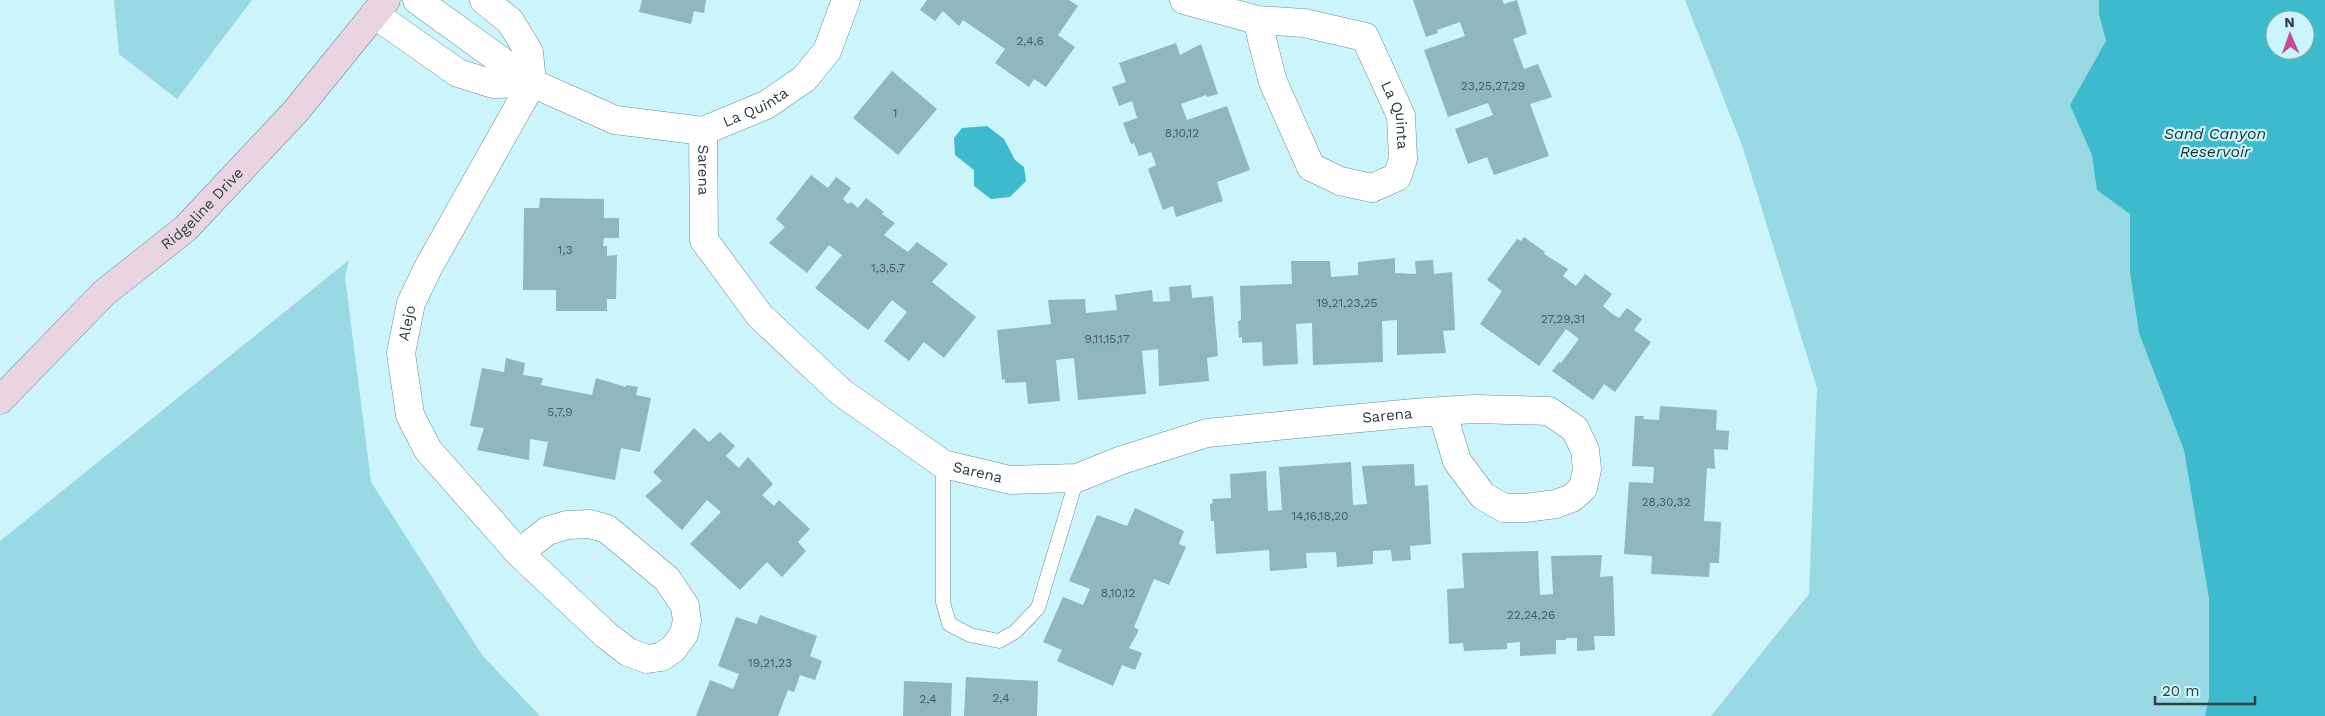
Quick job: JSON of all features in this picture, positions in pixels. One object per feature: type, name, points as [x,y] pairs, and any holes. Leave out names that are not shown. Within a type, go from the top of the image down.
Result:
[{"type":"street","name":"La Quinta","points":[[417,0],[532,83],[615,120],[704,131],[766,105],[804,79],[827,51],[846,0]]},
{"type":"street","points":[[484,0],[510,21],[529,52],[532,83]]},
{"type":"street","name":"La Quinta","points":[[1184,0],[1257,20],[1304,23],[1365,37],[1400,116],[1403,159],[1397,177],[1372,188],[1340,181],[1311,167],[1273,82],[1257,20]]},
{"type":"street","name":"La Quinta","points":[[380,7],[458,73],[493,84],[532,83]]},
{"type":"street","name":"Ridgeline Drive","points":[[0,400],[104,293],[186,228],[295,112],[380,7]]},
{"type":"street","name":"Alejo","points":[[519,553],[547,531],[567,526],[590,524],[607,528],[667,580],[685,606],[686,621],[684,634],[672,649],[661,657],[647,659],[628,652],[606,635],[519,553],[428,450],[410,415],[401,353],[406,318],[420,283],[532,83]]},
{"type":"street","name":"Sarena","points":[[704,131],[704,240],[760,316],[835,386],[943,464],[1010,480],[1078,478],[1122,460],[1207,433],[1442,411],[1475,409],[1549,411],[1575,429],[1585,450],[1586,469],[1583,488],[1572,498],[1556,504],[1525,508],[1504,508],[1483,496],[1457,461],[1442,411]]},
{"type":"lane","points":[[943,464],[943,602],[950,624],[970,635],[999,641],[1015,632],[1038,608],[1078,478]]},
{"type":"shaded area","points":[[114,0],[252,0],[177,99],[119,54]]},
{"type":"shaded area","points":[[1685,0],[2325,0],[2325,716],[1711,716],[1809,594],[1817,388],[1743,148]]},
{"type":"shaded area","points":[[349,260],[345,277],[371,482],[482,655],[540,716],[0,716],[0,541]]},
{"type":"water","name":"Sand Canyon Reservoir","points":[[2099,0],[2325,0],[2325,716],[2205,716],[2209,698],[2209,598],[2184,450],[2139,333],[2130,272],[2130,214],[2097,190],[2092,155],[2070,105],[2106,41],[2099,14]]},
{"type":"water","points":[[987,126],[1004,139],[1015,160],[1024,167],[1026,181],[1010,197],[991,199],[974,186],[974,170],[955,155],[954,138],[962,128]]},
{"type":"building","points":[[642,0],[706,0],[704,13],[694,11],[691,24],[639,12]]},
{"type":"building","points":[[927,0],[1069,0],[1078,6],[1058,35],[1075,47],[1046,87],[1034,79],[1029,87],[995,63],[1005,49],[963,20],[959,26],[943,11],[935,21],[920,10]]},
{"type":"building","points":[[1413,0],[1502,0],[1504,4],[1517,0],[1527,34],[1513,39],[1524,69],[1538,64],[1552,97],[1530,104],[1549,156],[1494,175],[1487,157],[1468,164],[1455,129],[1493,115],[1488,103],[1448,117],[1424,50],[1465,36],[1460,22],[1437,30],[1438,33],[1426,37]]},
{"type":"building","points":[[1176,43],[1180,55],[1201,44],[1218,94],[1207,97],[1206,95],[1181,104],[1187,120],[1227,106],[1250,170],[1217,182],[1223,201],[1176,217],[1173,206],[1163,210],[1148,169],[1156,165],[1151,152],[1139,156],[1134,143],[1131,144],[1123,123],[1137,118],[1132,101],[1119,106],[1112,87],[1126,82],[1119,63]]},
{"type":"building","points":[[892,71],[937,109],[898,155],[853,118]]},
{"type":"building","points":[[811,175],[828,188],[836,177],[851,188],[843,199],[848,204],[851,202],[858,208],[866,198],[884,212],[882,214],[895,223],[884,235],[908,252],[917,242],[948,264],[932,282],[976,317],[944,358],[924,342],[909,361],[884,341],[907,312],[892,300],[868,330],[815,288],[842,255],[829,245],[807,273],[769,243],[785,227],[776,219]]},
{"type":"building","points":[[540,198],[604,199],[604,218],[619,218],[619,238],[604,238],[603,246],[607,246],[607,256],[617,255],[616,299],[607,299],[607,311],[556,311],[556,290],[523,290],[524,208],[539,208]]},
{"type":"building","points":[[1524,237],[1545,252],[1544,254],[1568,269],[1563,276],[1576,286],[1585,274],[1612,294],[1603,306],[1611,313],[1619,318],[1627,308],[1642,319],[1634,330],[1651,342],[1615,392],[1604,384],[1593,400],[1552,371],[1559,362],[1561,363],[1579,339],[1566,329],[1539,366],[1480,324],[1502,291],[1487,280],[1517,239],[1521,241]]},
{"type":"building","points":[[1395,258],[1395,273],[1416,274],[1415,261],[1433,260],[1434,274],[1452,272],[1455,330],[1443,331],[1446,353],[1397,355],[1397,320],[1382,321],[1383,362],[1313,365],[1312,323],[1296,324],[1298,364],[1263,366],[1262,342],[1242,343],[1242,337],[1239,338],[1238,321],[1241,320],[1240,286],[1292,284],[1291,261],[1330,261],[1331,277],[1358,275],[1358,262]]},
{"type":"building","points":[[1191,285],[1192,298],[1213,296],[1218,356],[1207,358],[1209,381],[1159,386],[1158,349],[1142,351],[1146,394],[1078,400],[1074,358],[1056,360],[1060,401],[1028,404],[1026,382],[1005,383],[1005,379],[1002,380],[997,330],[1051,324],[1048,300],[1085,299],[1086,313],[1117,310],[1115,295],[1152,290],[1153,302],[1170,301],[1169,287]]},
{"type":"building","points":[[506,358],[525,363],[523,375],[543,378],[541,385],[592,395],[596,378],[626,387],[626,385],[638,387],[636,395],[651,398],[640,452],[621,448],[615,480],[543,466],[548,442],[530,439],[529,460],[477,450],[484,428],[470,426],[482,368],[504,372]]},
{"type":"building","points":[[1660,406],[1717,410],[1716,430],[1729,431],[1728,450],[1714,449],[1715,469],[1707,468],[1704,521],[1721,522],[1719,563],[1710,563],[1709,577],[1651,574],[1652,556],[1624,554],[1629,482],[1653,483],[1654,467],[1632,466],[1635,416],[1644,416],[1643,419],[1659,420]]},
{"type":"building","points":[[694,428],[709,442],[720,432],[735,446],[726,456],[739,468],[748,457],[773,484],[762,495],[774,506],[779,500],[810,529],[798,542],[806,551],[782,577],[767,562],[740,590],[690,544],[721,512],[707,500],[682,530],[645,496],[662,481],[653,472]]},
{"type":"building","points":[[1351,462],[1353,505],[1367,504],[1362,466],[1414,464],[1415,486],[1428,485],[1431,544],[1410,546],[1411,560],[1392,561],[1391,550],[1373,551],[1373,564],[1337,567],[1336,552],[1306,553],[1307,568],[1270,571],[1269,550],[1216,554],[1214,521],[1211,521],[1210,504],[1213,503],[1212,499],[1231,498],[1230,474],[1266,471],[1268,511],[1282,510],[1279,467]]},
{"type":"building","points":[[1135,508],[1184,531],[1179,544],[1186,547],[1169,585],[1154,579],[1134,627],[1139,630],[1129,648],[1142,653],[1135,670],[1122,665],[1113,686],[1057,661],[1062,650],[1043,642],[1063,597],[1083,605],[1090,589],[1069,581],[1097,515],[1127,526]]},
{"type":"building","points":[[1538,551],[1540,595],[1553,594],[1551,556],[1602,555],[1600,577],[1613,576],[1615,636],[1594,636],[1595,650],[1577,651],[1577,638],[1566,638],[1566,640],[1556,640],[1556,654],[1520,656],[1520,642],[1507,643],[1507,649],[1464,651],[1463,643],[1449,644],[1447,589],[1464,588],[1462,553]]},
{"type":"building","points":[[760,615],[817,636],[810,656],[822,661],[815,680],[800,675],[794,692],[788,690],[778,716],[696,716],[710,680],[733,689],[739,674],[718,666],[736,617],[757,624]]},
{"type":"building","points":[[966,677],[1038,681],[1037,716],[964,716]]},
{"type":"building","points":[[904,681],[952,683],[951,716],[903,716]]}]
